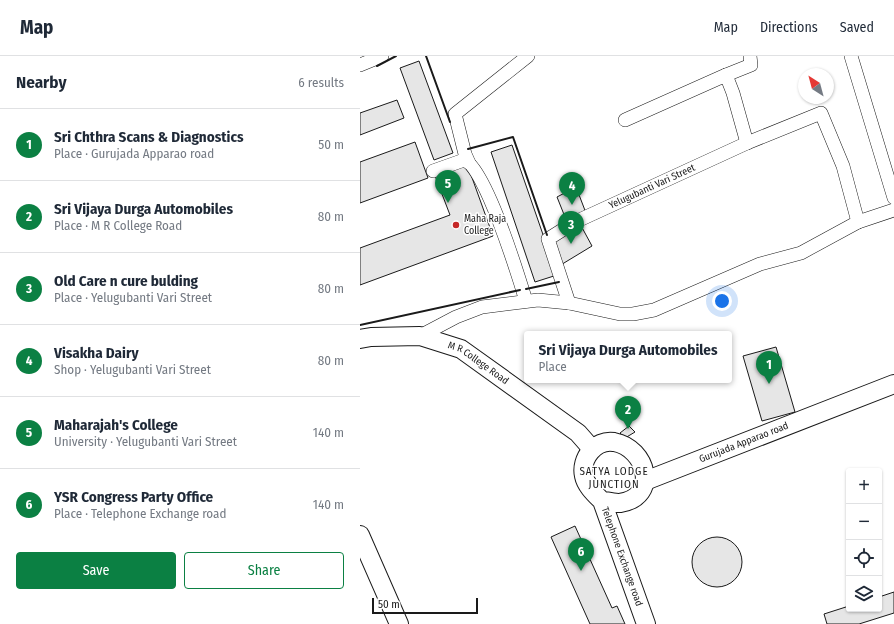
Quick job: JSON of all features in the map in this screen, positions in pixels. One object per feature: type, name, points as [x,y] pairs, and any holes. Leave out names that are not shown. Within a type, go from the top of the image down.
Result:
[{"type":"street","points":[[360,65],[382,56]]},
{"type":"street","points":[[526,301],[497,214],[477,172],[469,163],[465,154],[455,114],[528,56]]},
{"type":"street","points":[[625,120],[751,64],[750,56]]},
{"type":"street","points":[[851,56],[894,198]]},
{"type":"street","points":[[726,75],[733,92],[747,143]]},
{"type":"street","name":"Yelugubanti Vari Street","points":[[569,303],[548,239],[575,222],[747,143],[821,113],[843,166],[858,222]]},
{"type":"street","points":[[433,171],[464,160],[469,163]]},
{"type":"street","points":[[420,336],[456,316],[482,307],[526,301],[538,300],[569,303],[620,314],[634,314],[654,310],[760,264],[801,253],[858,222],[894,210]]},
{"type":"street","name":"M R College Road","points":[[360,340],[371,337],[420,336],[461,350],[578,433],[592,449]]},
{"type":"street","name":"Gurujada Apparao road","points":[[645,481],[894,384]]},
{"type":"street","points":[[592,449],[602,443],[614,442],[624,447],[641,461],[646,472],[645,481],[641,492],[631,500],[619,503],[602,500]]},
{"type":"street","name":"Telephone Exchange road","points":[[592,449],[586,458],[583,468],[584,477],[590,489],[602,500],[646,624]]},
{"type":"street","points":[[360,535],[398,624]]},
{"type":"building","points":[[419,61],[453,153],[434,160],[400,68]]},
{"type":"building","points":[[397,100],[404,118],[360,135],[360,113]]},
{"type":"building","points":[[415,142],[428,178],[360,203],[360,162]]},
{"type":"building","points":[[512,145],[557,275],[535,282],[491,152]]},
{"type":"building","name":"Maha Raja College","points":[[466,161],[493,236],[360,285],[360,248],[450,215],[434,173]]},
{"type":"building","points":[[576,187],[586,213],[567,222],[557,197]]},
{"type":"building","points":[[579,222],[592,246],[559,266],[551,242]]},
{"type":"building","points":[[776,347],[795,412],[762,421],[743,356]]},
{"type":"building","points":[[629,426],[635,432],[625,438],[620,433]]},
{"type":"building","points":[[575,526],[612,608],[617,606],[625,624],[590,624],[551,537]]},
{"type":"building","points":[[717,537],[727,539],[735,544],[740,552],[742,562],[740,572],[735,580],[727,585],[717,587],[707,585],[699,580],[694,572],[692,562],[694,552],[699,544],[707,539]]},
{"type":"building","points":[[894,592],[894,613],[859,624],[827,624],[824,614],[846,607],[846,612],[882,612],[882,596]]},
{"type":"wall","points":[[377,66],[396,56]]},
{"type":"wall","points":[[426,56],[450,122]]},
{"type":"wall","points":[[468,149],[513,137],[547,235]]},
{"type":"wall","points":[[526,289],[559,282]]},
{"type":"wall","points":[[360,325],[520,290]]},
{"type":"place","name":"Maharajah's College","points":[[448,203]]},
{"type":"place","name":"Visakha Dairy","points":[[572,205]]},
{"type":"place","name":"Maha Raja College","points":[[456,225]]},
{"type":"place","name":"Old Care n cure bulding","points":[[571,244]]},
{"type":"place","name":"Sri Chthra Scans & Diagnostics","points":[[769,384]]},
{"type":"place","name":"Sri Vijaya Durga Automobiles","points":[[628,429]]},
{"type":"place","name":"YSR Congress Party Office","points":[[581,571]]},
{"type":"district","name":"SATYA LODGE JUNCTION","points":[[614,477]]}]
